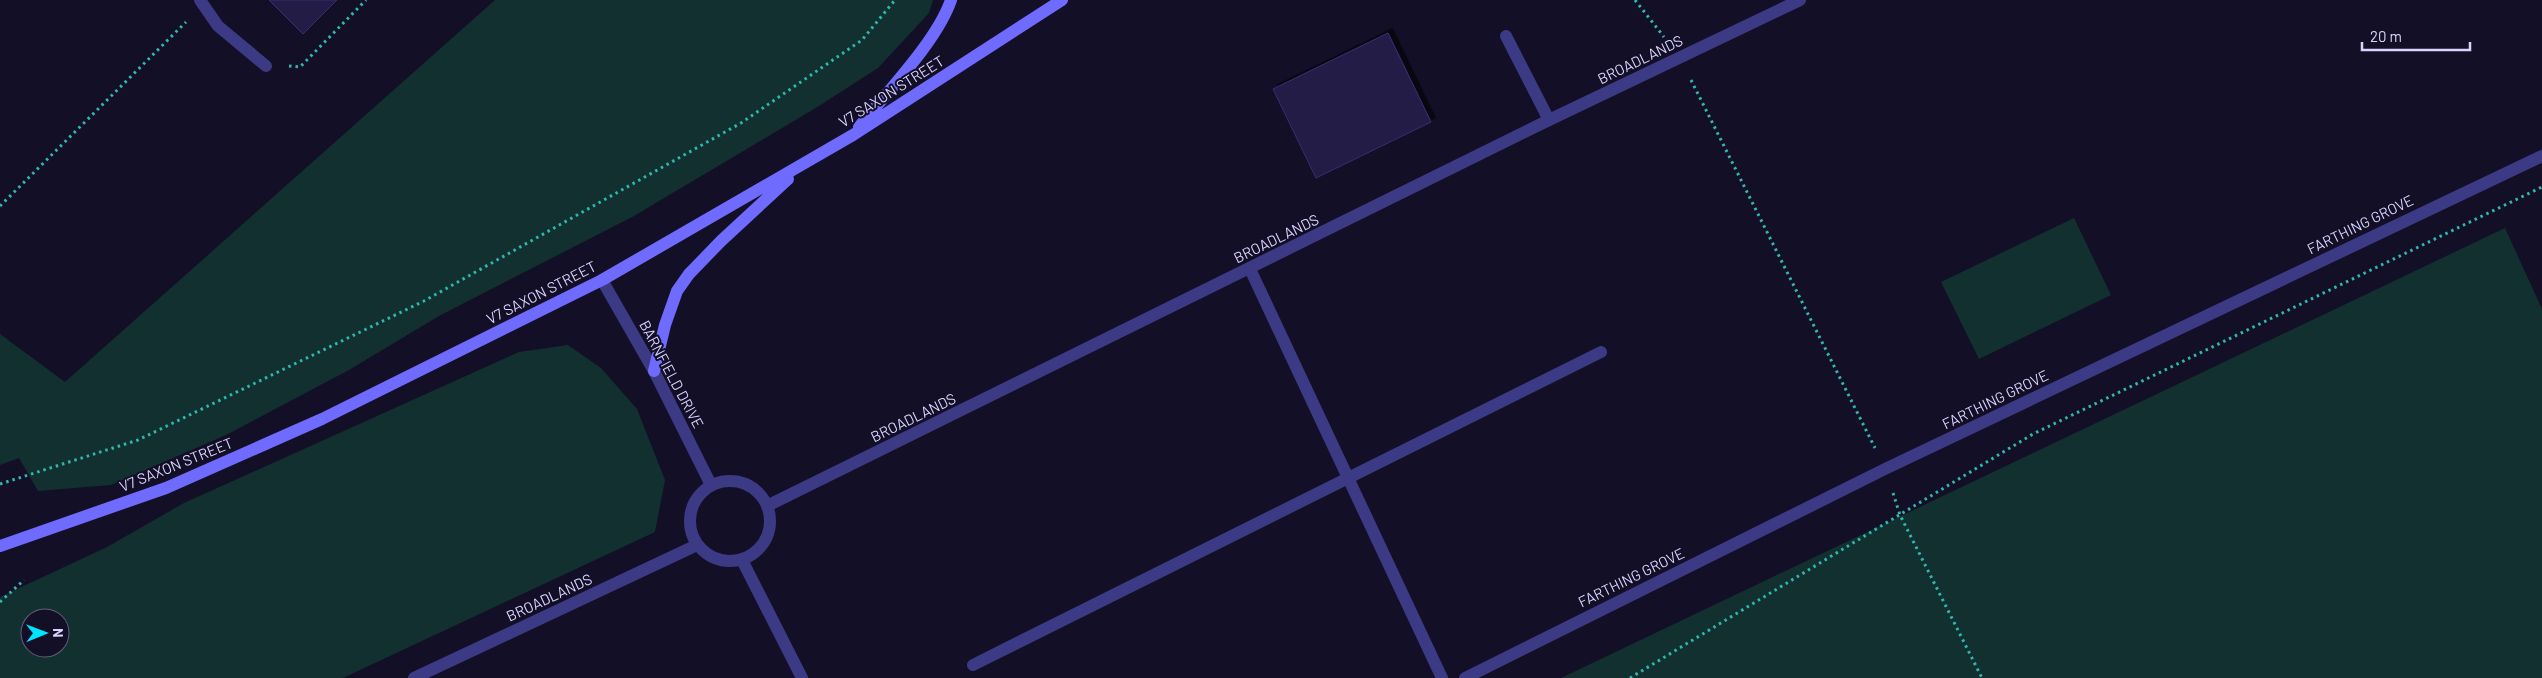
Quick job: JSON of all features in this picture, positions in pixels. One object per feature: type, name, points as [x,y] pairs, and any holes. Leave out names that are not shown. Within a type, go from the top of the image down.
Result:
[{"type":"main road","points":[[852,135],[923,47],[947,13],[951,0]]},
{"type":"main road","name":"V7 SAXON STREET","points":[[0,546],[166,488],[314,423],[602,280],[852,135],[1062,0]]},
{"type":"main road","points":[[654,371],[665,325],[677,291],[689,274],[721,241],[805,163]]},
{"type":"street","name":"BROADLANDS","points":[[767,506],[1549,120],[1800,0]]},
{"type":"street","points":[[202,2],[218,26],[266,66]]},
{"type":"street","points":[[1506,36],[1549,120]]},
{"type":"street","name":"FARTHING GROVE","points":[[1465,678],[1886,469],[2542,156]]},
{"type":"street","points":[[1250,269],[1442,678]]},
{"type":"street","name":"BARNFIELD DRIVE","points":[[602,280],[654,371],[711,485]]},
{"type":"street","points":[[973,665],[1601,352]]},
{"type":"street","points":[[724,481],[738,482],[751,487],[762,496],[767,506],[770,521],[768,534],[754,554],[742,560],[722,561],[712,558],[697,545],[691,533],[689,519],[692,505],[700,494],[711,485],[724,481]]},
{"type":"street","name":"BROADLANDS","points":[[414,678],[697,545]]},
{"type":"street","points":[[742,560],[802,678]]},
{"type":"path","points":[[266,66],[300,67],[366,0]]},
{"type":"path","points":[[0,484],[138,440],[424,301],[741,124],[862,40],[895,0]]},
{"type":"path","points":[[1635,0],[1680,57],[1886,469],[1900,515],[1982,678]]},
{"type":"path","points":[[0,206],[202,2]]},
{"type":"path","points":[[1630,678],[2033,434],[2542,187]]},
{"type":"path","points":[[0,602],[24,580]]},
{"type":"green space","points":[[495,0],[933,0],[929,13],[878,68],[819,106],[634,216],[439,316],[349,370],[226,435],[111,485],[38,491],[19,458],[0,465],[0,334],[65,382]]},
{"type":"green space","points":[[2074,218],[2111,295],[1979,359],[1941,282]]},
{"type":"green space","points":[[2505,228],[2542,309],[2542,678],[1561,678]]},
{"type":"green space","points":[[568,345],[601,368],[637,409],[665,480],[655,532],[343,678],[0,678],[0,597],[107,547],[184,503],[519,352]]},
{"type":"building","points":[[269,0],[337,0],[303,34]]},
{"type":"building","points":[[1388,33],[1431,122],[1316,178],[1273,89]]}]
